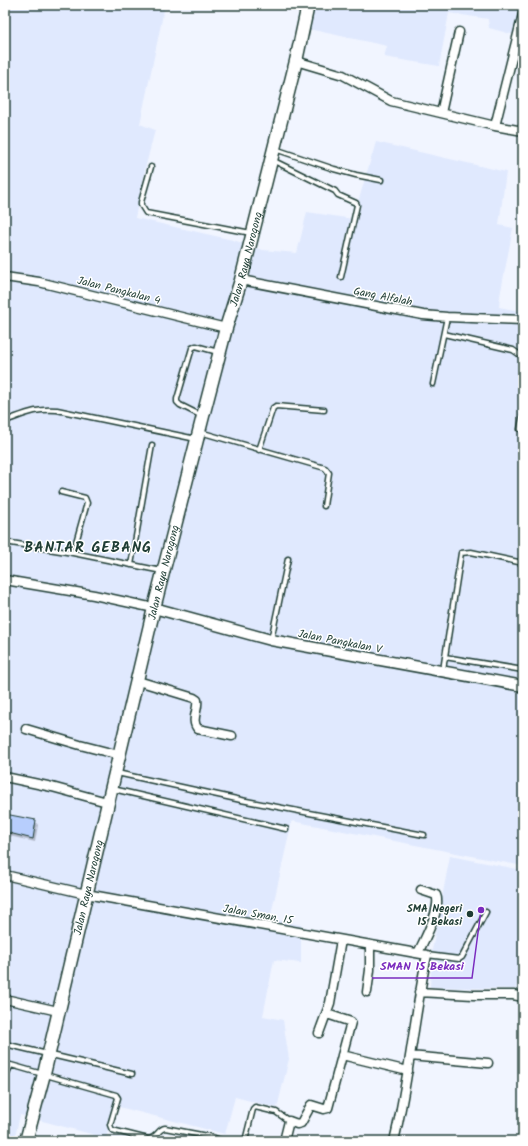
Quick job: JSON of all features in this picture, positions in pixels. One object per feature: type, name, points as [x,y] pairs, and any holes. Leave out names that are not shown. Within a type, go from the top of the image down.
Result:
[{"type":"main road","name":"Jalan Raya Narogong","points":[[26,1141],[44,1074],[154,608],[202,416],[241,280],[296,61],[308,5]]},
{"type":"street","points":[[495,126],[523,14]]},
{"type":"street","points":[[441,113],[459,32]]},
{"type":"street","points":[[296,61],[344,75],[391,101],[495,126],[523,131]]},
{"type":"street","name":"Jalan Pangkalan 4","points":[[5,277],[46,284],[226,328]]},
{"type":"street","name":"Gang Alfalah","points":[[241,280],[423,315],[523,320]]},
{"type":"street","points":[[5,580],[154,608]]},
{"type":"street","name":"Jalan Pangkalan V","points":[[154,608],[271,640],[523,686]]},
{"type":"street","points":[[138,681],[194,698],[197,700],[198,704],[194,723],[196,726],[198,728],[232,736]]},
{"type":"street","points":[[26,729],[119,755]]},
{"type":"street","points":[[5,777],[52,787],[107,802]]},
{"type":"street","name":"Jalan Sman. 15","points":[[5,875],[86,894],[427,955]]},
{"type":"street","points":[[418,953],[431,925],[438,902],[436,895],[421,890]]},
{"type":"street","points":[[319,1033],[327,1014],[341,940]]},
{"type":"street","points":[[367,992],[370,970],[370,945]]},
{"type":"street","points":[[394,1141],[408,1071],[419,992],[427,955]]},
{"type":"street","points":[[419,992],[473,995],[514,995],[523,997]]},
{"type":"street","points":[[5,999],[58,1011]]},
{"type":"street","points":[[284,1141],[289,1121],[297,1124],[301,1123],[311,1105],[324,1109],[328,1108],[351,1022],[327,1014]]},
{"type":"street","points":[[342,1055],[408,1071]]},
{"type":"street","points":[[410,1056],[488,1063]]},
{"type":"lane","points":[[273,154],[356,176],[381,180]]},
{"type":"lane","points":[[273,154],[335,191],[338,195],[356,203],[357,205],[341,277]]},
{"type":"lane","points":[[150,167],[141,202],[141,205],[146,213],[252,234]]},
{"type":"lane","points":[[434,384],[447,317]]},
{"type":"lane","points":[[444,334],[512,350],[523,357]]},
{"type":"lane","points":[[202,416],[180,405],[177,402],[177,399],[192,348],[196,346],[220,352]]},
{"type":"lane","points":[[259,450],[271,411],[276,406],[324,410]]},
{"type":"lane","points":[[5,421],[42,409],[198,435],[259,450],[325,468],[328,473],[324,506]]},
{"type":"lane","points":[[520,429],[523,412]]},
{"type":"lane","points":[[131,565],[152,445]]},
{"type":"lane","points":[[62,492],[85,498],[87,503],[73,553]]},
{"type":"lane","points":[[5,542],[73,553],[164,571]]},
{"type":"lane","points":[[443,672],[461,554],[472,552],[523,563]]},
{"type":"lane","points":[[271,640],[288,559]]},
{"type":"lane","points":[[445,657],[523,670]]},
{"type":"lane","points":[[115,773],[256,803],[424,835]]},
{"type":"lane","points":[[111,789],[286,829]]},
{"type":"lane","points":[[427,955],[459,959],[462,957],[486,912]]},
{"type":"lane","points":[[5,1044],[132,1074]]},
{"type":"lane","points":[[5,1077],[11,1065],[116,1095],[118,1098],[110,1126],[112,1130],[152,1138],[161,1129],[165,1128],[223,1141]]},
{"type":"lane","points":[[245,1141],[253,1109],[255,1107],[276,1112],[289,1121]]},
{"type":"shaded area","points":[[5,5],[165,5],[140,124],[155,130],[135,218],[233,240],[263,250],[297,253],[307,212],[353,219],[376,142],[506,172],[499,225],[513,228],[499,307],[523,312],[523,340],[519,362],[523,363],[523,866],[292,821],[270,919],[301,925],[301,963],[274,960],[263,1016],[283,1020],[289,1059],[277,1108],[235,1097],[225,1134],[115,1106],[106,1138],[20,1115],[14,1141],[5,1141]]},
{"type":"shaded area","points":[[310,5],[523,5],[523,37],[489,28],[488,19],[449,13],[439,66],[384,57],[387,46],[304,28]]},
{"type":"shaded area","points":[[450,856],[523,870],[523,956],[516,989],[430,987],[432,950]]},
{"type":"building","points":[[5,814],[36,820],[33,839],[5,832]]},
{"type":"place","name":"SMAN 15 Bekasi","points":[[481,910]]},
{"type":"place","name":"SMA Negeri 15 Bekasi","points":[[470,914]]},
{"type":"district","name":"BANTAR GEBANG","points":[[88,547]]}]
